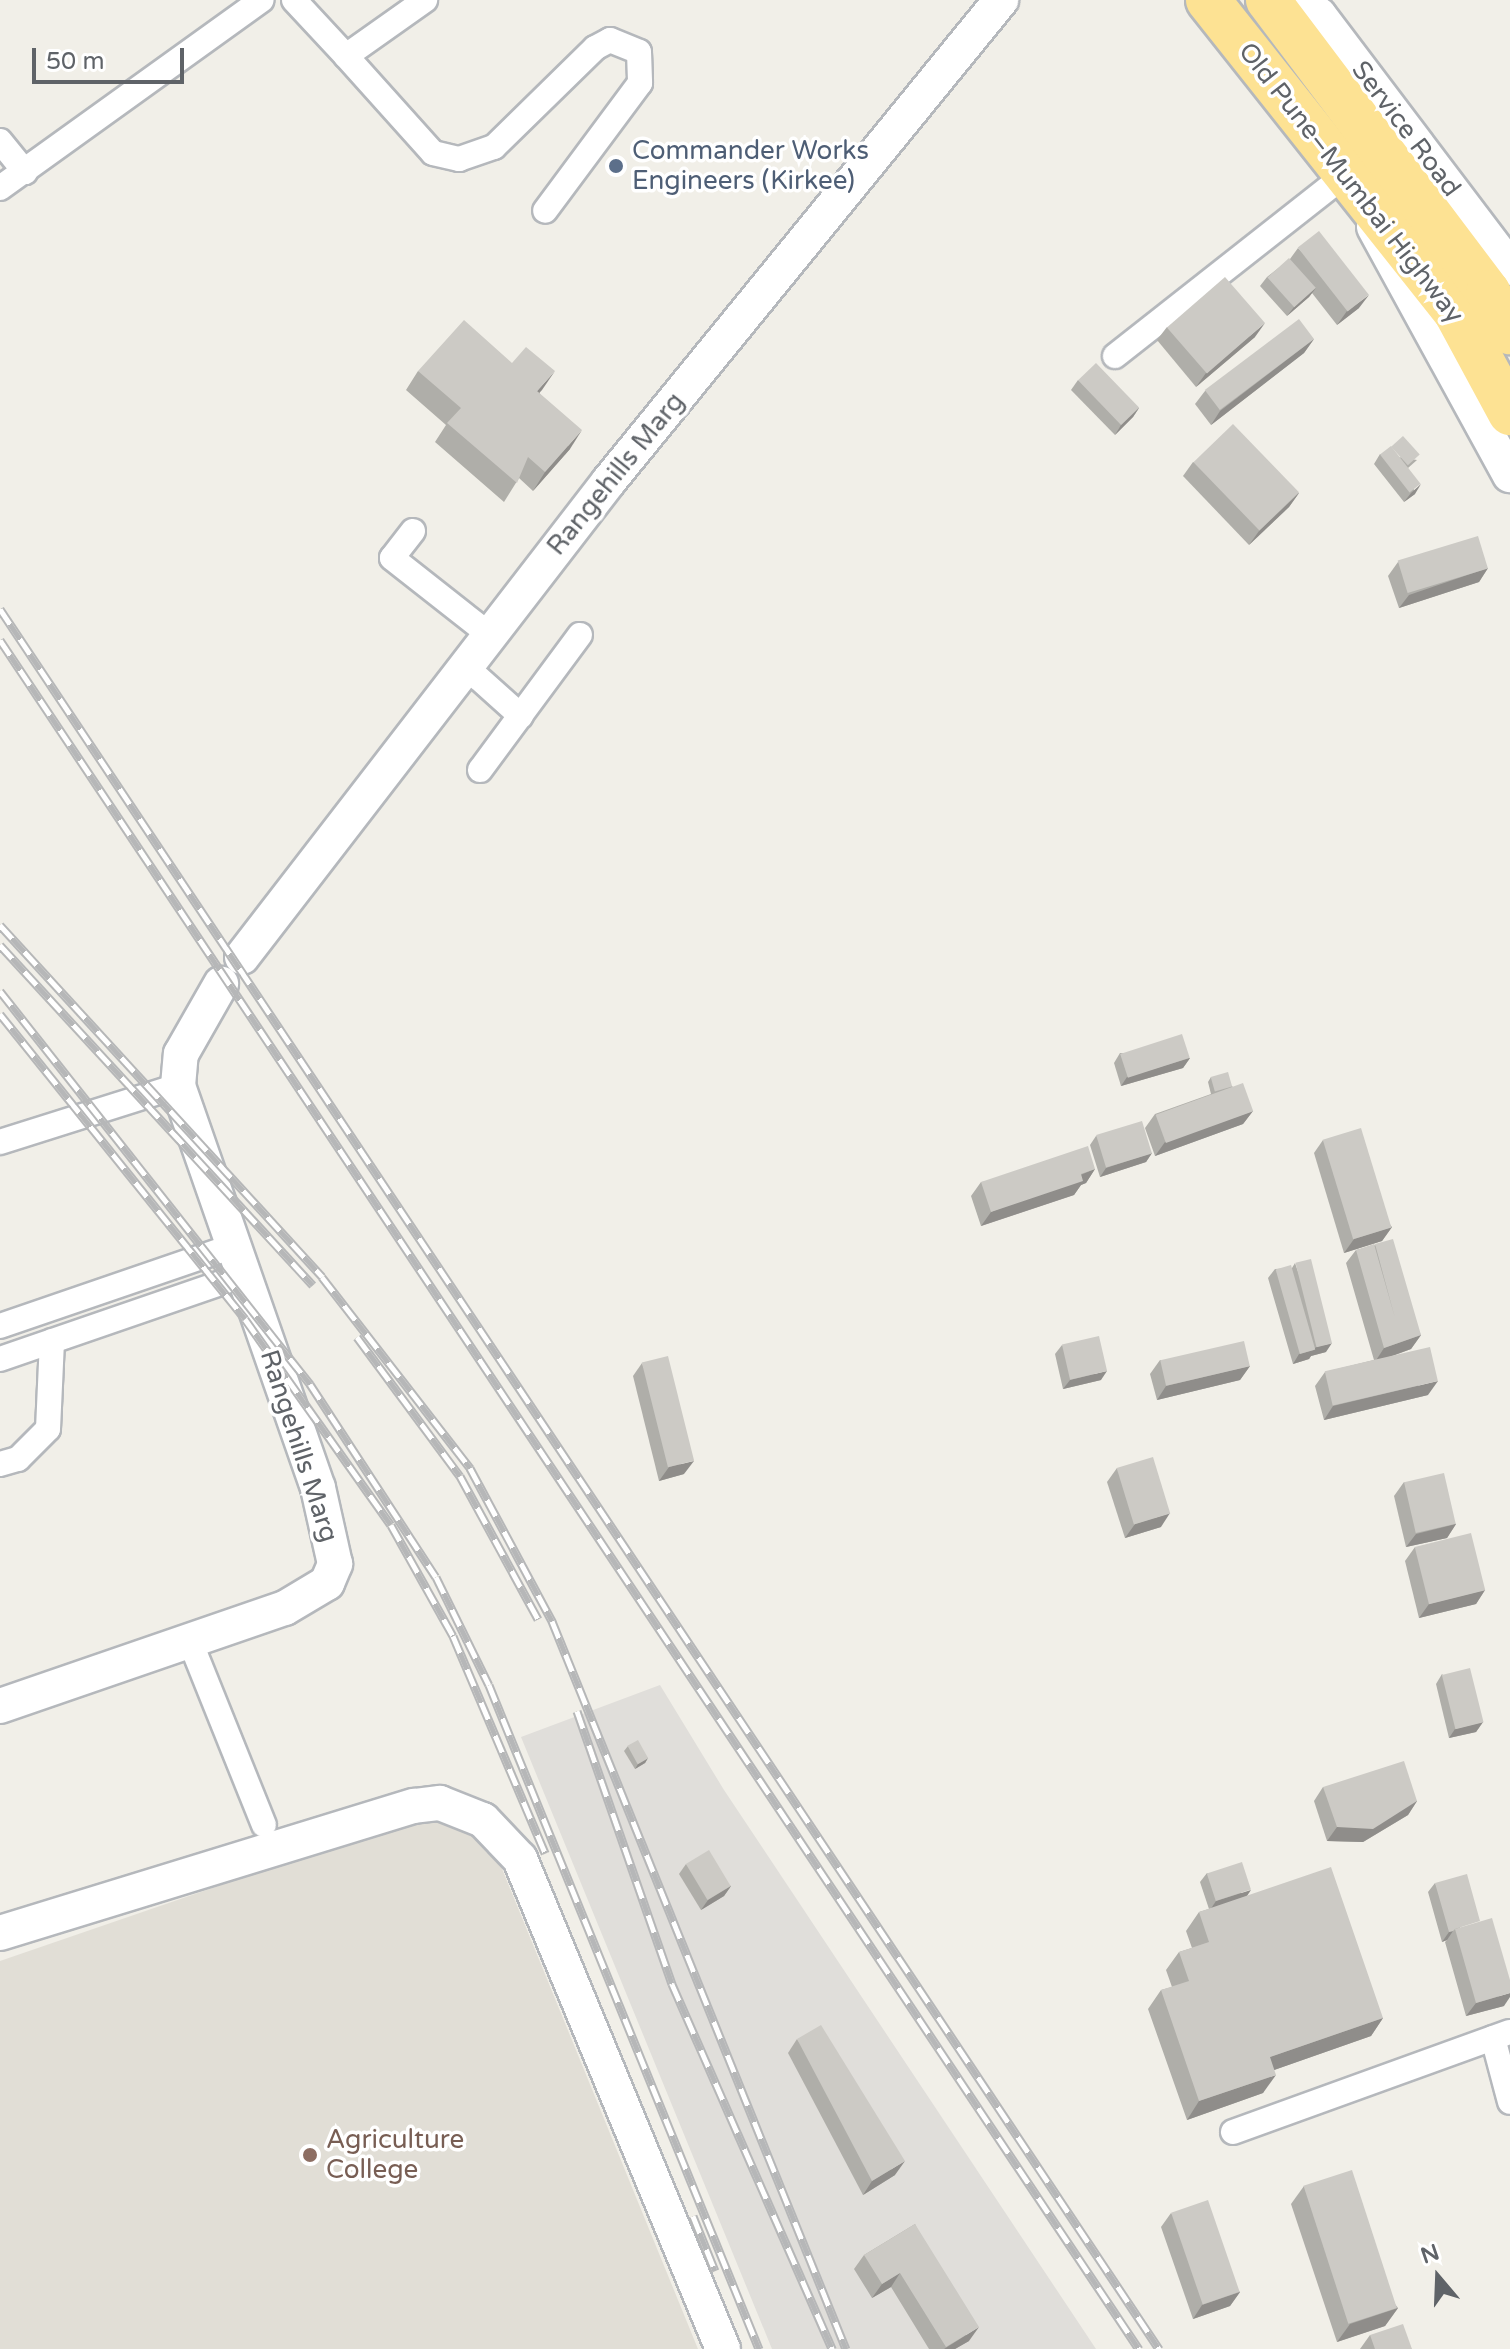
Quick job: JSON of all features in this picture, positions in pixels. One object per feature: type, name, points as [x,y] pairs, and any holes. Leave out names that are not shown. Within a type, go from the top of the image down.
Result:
[{"type":"highway","name":"Old Pune–Mumbai Highway","points":[[1208,0],[1456,313],[1510,413]]},
{"type":"highway","name":"Old Pune–Mumbai Highway","points":[[1268,0],[1488,292],[1510,332]]},
{"type":"main road","name":"Rangehills Marg","points":[[242,957],[465,666],[1001,0]]},
{"type":"main road","points":[[1268,0],[1277,0]]},
{"type":"main road","name":"Service Road","points":[[1293,0],[1319,15],[1510,268]]},
{"type":"main road","points":[[1355,186],[1379,244],[1510,475]]},
{"type":"main road","name":"Rangehills Marg","points":[[0,1706],[307,1598],[327,1583],[335,1564],[318,1488],[236,1262],[178,1086],[181,1054],[221,984]]},
{"type":"main road","points":[[0,1933],[414,1806],[440,1803],[483,1820],[520,1859],[723,2349]]},
{"type":"street","points":[[0,188],[262,0]]},
{"type":"street","points":[[294,0],[433,153],[459,159],[494,147],[610,40],[639,52],[640,83],[545,211]]},
{"type":"street","points":[[346,56],[425,0]]},
{"type":"street","points":[[0,141],[25,172]]},
{"type":"street","points":[[1115,356],[1355,186]]},
{"type":"street","points":[[413,531],[392,558],[490,635]]},
{"type":"street","points":[[480,770],[580,635]]},
{"type":"street","points":[[465,666],[521,716]]},
{"type":"street","points":[[0,1142],[178,1086]]},
{"type":"street","points":[[0,1326],[236,1262]]},
{"type":"street","points":[[0,1359],[52,1341],[236,1262]]},
{"type":"street","points":[[0,1464],[18,1459],[48,1429],[52,1341]]},
{"type":"street","points":[[190,1641],[264,1825]]},
{"type":"street","points":[[1233,2132],[1501,2035],[1510,2102]]},
{"type":"shaded area","points":[[660,1685],[724,1790],[1096,2349],[772,2349],[521,1737]]},
{"type":"shaded area","name":"Agriculture College","points":[[413,1819],[446,1821],[478,1837],[498,1859],[698,2349],[0,2349],[0,1961]]},
{"type":"building","points":[[1319,231],[1369,295],[1348,311],[1298,248]]},
{"type":"building","points":[[1289,258],[1316,288],[1294,307],[1267,277]]},
{"type":"building","points":[[1225,277],[1265,323],[1207,374],[1167,328]]},
{"type":"building","points":[[1299,319],[1314,339],[1220,410],[1205,390]]},
{"type":"building","points":[[464,320],[512,363],[526,347],[555,371],[537,391],[582,430],[545,472],[528,457],[517,483],[447,423],[461,408],[418,371]]},
{"type":"building","points":[[1096,363],[1139,408],[1121,425],[1078,380]]},
{"type":"building","points":[[1233,424],[1299,492],[1259,531],[1193,462]]},
{"type":"building","points":[[1403,436],[1420,455],[1408,465],[1391,447]]},
{"type":"building","points":[[1391,446],[1421,484],[1410,492],[1380,455]]},
{"type":"building","points":[[1478,536],[1488,569],[1408,593],[1398,561]]},
{"type":"building","points":[[1182,1034],[1190,1058],[1128,1078],[1120,1054]]},
{"type":"building","points":[[1228,1072],[1232,1086],[1215,1091],[1211,1077]]},
{"type":"building","points":[[1243,1083],[1253,1111],[1166,1143],[1156,1115]]},
{"type":"building","points":[[1142,1121],[1152,1154],[1106,1168],[1096,1135]]},
{"type":"building","points":[[1361,1128],[1391,1227],[1353,1239],[1323,1140]]},
{"type":"building","points":[[1088,1146],[1095,1169],[1081,1174],[1083,1181],[991,1212],[981,1182]]},
{"type":"building","points":[[1393,1239],[1421,1335],[1384,1348],[1356,1250],[1374,1244],[1395,1318],[1375,1244]]},
{"type":"building","points":[[1311,1259],[1332,1343],[1317,1347],[1295,1263]]},
{"type":"building","points":[[1291,1265],[1315,1350],[1300,1354],[1276,1269]]},
{"type":"building","points":[[1099,1336],[1107,1371],[1070,1380],[1062,1345]]},
{"type":"building","points":[[1244,1341],[1250,1366],[1166,1386],[1160,1360]]},
{"type":"building","points":[[1430,1347],[1438,1381],[1333,1405],[1325,1371]]},
{"type":"building","points":[[668,1356],[694,1461],[668,1467],[642,1363]]},
{"type":"building","points":[[1153,1457],[1170,1513],[1134,1525],[1117,1468]]},
{"type":"building","points":[[1444,1473],[1456,1524],[1416,1533],[1404,1482]]},
{"type":"building","points":[[1471,1533],[1485,1590],[1429,1604],[1415,1547]]},
{"type":"building","points":[[1470,1668],[1484,1722],[1455,1729],[1442,1675]]},
{"type":"building","points":[[638,1740],[648,1758],[638,1764],[628,1746]]},
{"type":"building","points":[[1404,1761],[1417,1801],[1373,1829],[1337,1827],[1323,1787]]},
{"type":"building","points":[[709,1850],[731,1886],[707,1900],[686,1864]]},
{"type":"building","points":[[1242,1862],[1251,1890],[1216,1901],[1207,1873]]},
{"type":"building","points":[[1331,1867],[1383,2018],[1270,2057],[1276,2075],[1199,2101],[1161,1990],[1189,1981],[1179,1952],[1209,1942],[1199,1912]]},
{"type":"building","points":[[1467,1874],[1480,1921],[1449,1932],[1435,1883]]},
{"type":"building","points":[[1492,1918],[1510,1980],[1510,1993],[1476,2003],[1455,1929]]},
{"type":"building","points":[[821,2025],[905,2161],[872,2181],[797,2039]]},
{"type":"building","points":[[1352,2170],[1397,2308],[1348,2324],[1303,2186]]},
{"type":"building","points":[[1208,2200],[1240,2292],[1203,2304],[1171,2213]]},
{"type":"building","points":[[915,2224],[979,2327],[946,2347],[900,2273],[882,2284],[864,2255]]},
{"type":"building","points":[[1403,2324],[1412,2349],[1375,2349],[1370,2335]]},
{"type":"railway","points":[[0,609],[1159,2349]]},
{"type":"railway","points":[[0,640],[1139,2349]]},
{"type":"railway","points":[[0,925],[322,1277],[470,1468],[552,1621],[846,2349]]},
{"type":"railway","points":[[0,945],[313,1285]]},
{"type":"railway","points":[[0,991],[310,1384],[436,1577],[489,1685],[759,2349]]},
{"type":"railway","points":[[0,1014],[245,1319],[391,1525],[453,1636],[545,1853]]},
{"type":"railway","points":[[357,1337],[460,1476],[538,1619]]},
{"type":"railway","points":[[577,1711],[672,1984],[832,2349]]},
{"type":"railway","points":[[693,2216],[715,2271]]},
{"type":"place","name":"Commander Works Engineers (Kirkee)","points":[[616,166]]},
{"type":"place","name":"Agriculture College","points":[[310,2155]]}]
